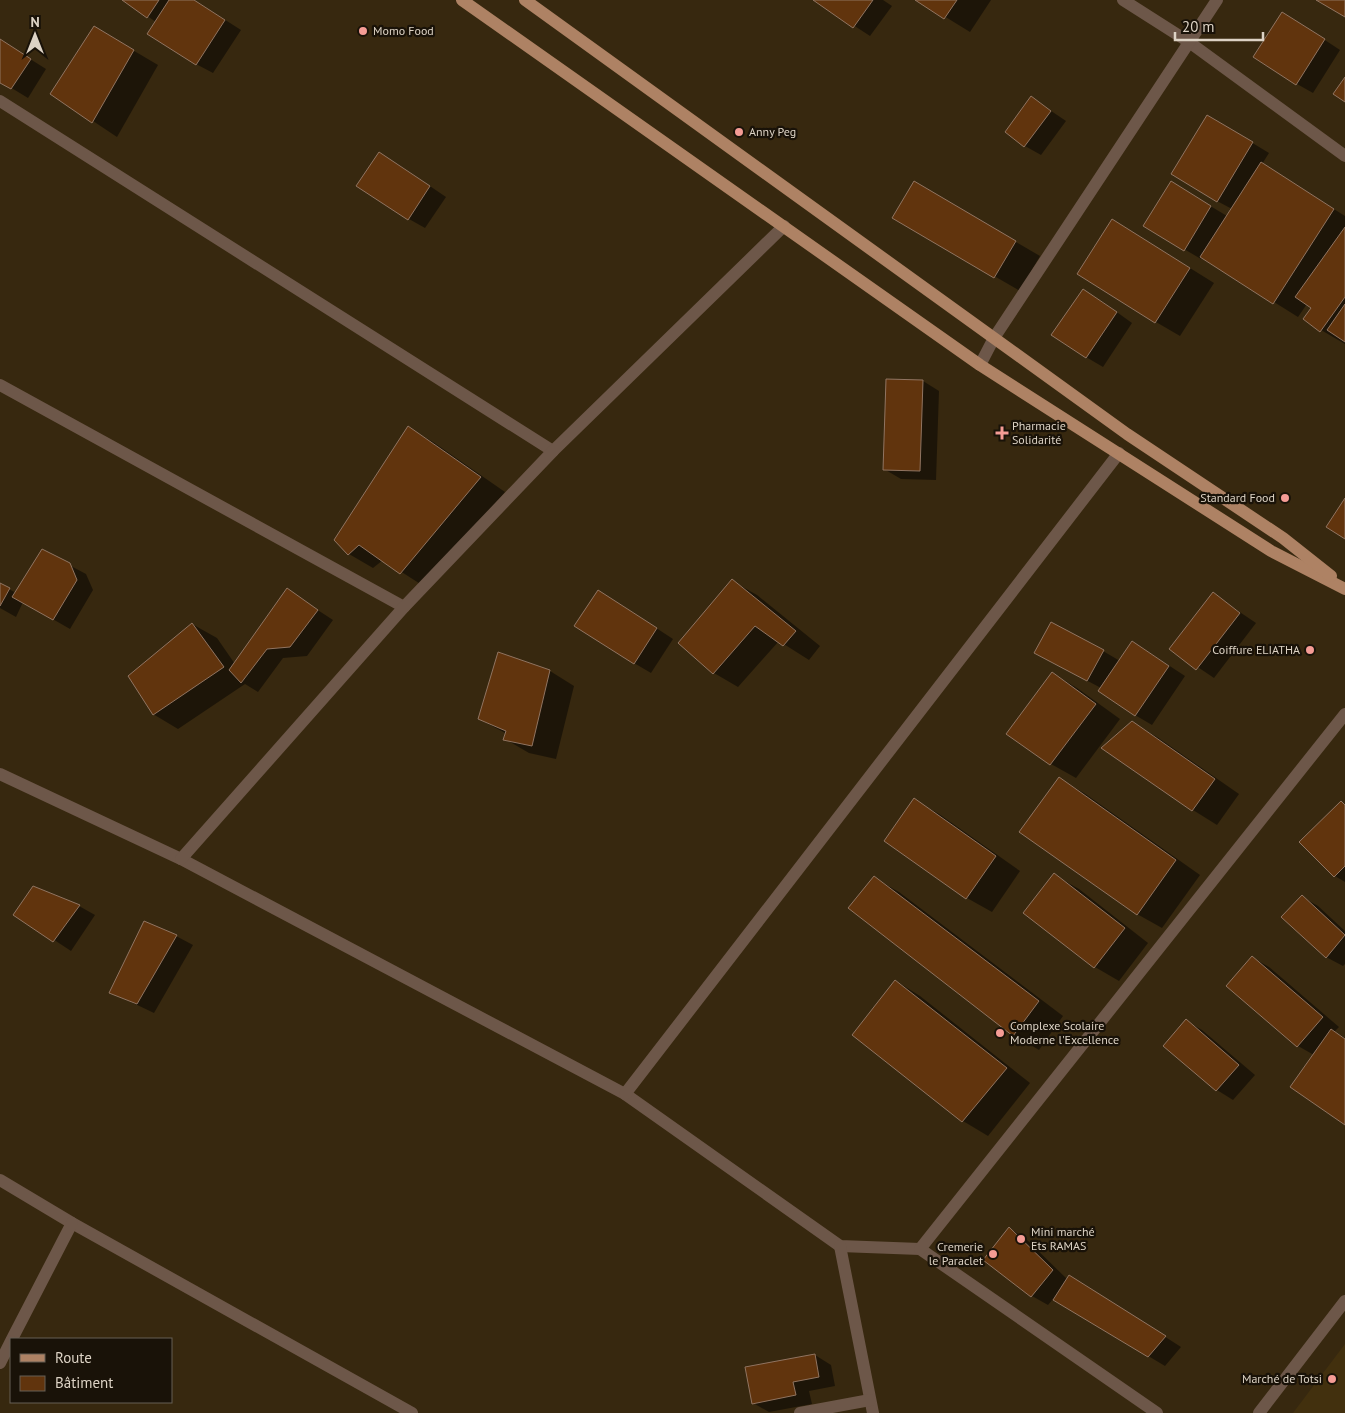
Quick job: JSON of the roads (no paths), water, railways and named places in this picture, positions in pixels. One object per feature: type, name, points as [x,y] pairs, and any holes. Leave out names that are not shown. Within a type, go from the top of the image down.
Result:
[{"type":"main road","points":[[462,0],[980,365],[1271,551],[1345,588]]},
{"type":"main road","points":[[525,0],[1128,434],[1283,538],[1345,588]]},
{"type":"street","points":[[1124,0],[1189,42],[1345,156]]},
{"type":"street","points":[[980,365],[994,338],[1216,0]]},
{"type":"street","points":[[0,102],[553,451]]},
{"type":"street","points":[[181,859],[404,607],[553,451],[784,226]]},
{"type":"street","points":[[0,384],[404,607]]},
{"type":"street","points":[[626,1094],[1119,453]]},
{"type":"street","points":[[920,1249],[1345,714]]},
{"type":"street","points":[[0,774],[181,859],[626,1094],[840,1246],[920,1249],[1157,1413]]},
{"type":"street","points":[[0,1180],[72,1223],[412,1413]]},
{"type":"street","points":[[13,1338],[72,1223]]},
{"type":"street","points":[[800,1413],[871,1407],[840,1246]]},
{"type":"street","points":[[1259,1413],[1345,1301]]},
{"type":"street","points":[[0,1362],[10,1344]]},
{"type":"place","name":"Momo Food","points":[[363,31]]},
{"type":"place","name":"Anny Peg","points":[[739,132]]},
{"type":"place","name":"Pharmacie Solidarité","points":[[1002,433]]},
{"type":"place","name":"Standard Food","points":[[1285,498]]},
{"type":"place","name":"Coiffure ELIATHA","points":[[1310,650]]},
{"type":"place","name":"Complexe Scolaire Moderne l'Excellence","points":[[1000,1033]]},
{"type":"place","name":"Mini marché Ets RAMAS","points":[[1021,1239]]},
{"type":"place","name":"Cremerie le Paraclet","points":[[993,1254]]},
{"type":"place","name":"Marché de Totsi","points":[[1332,1379]]}]
